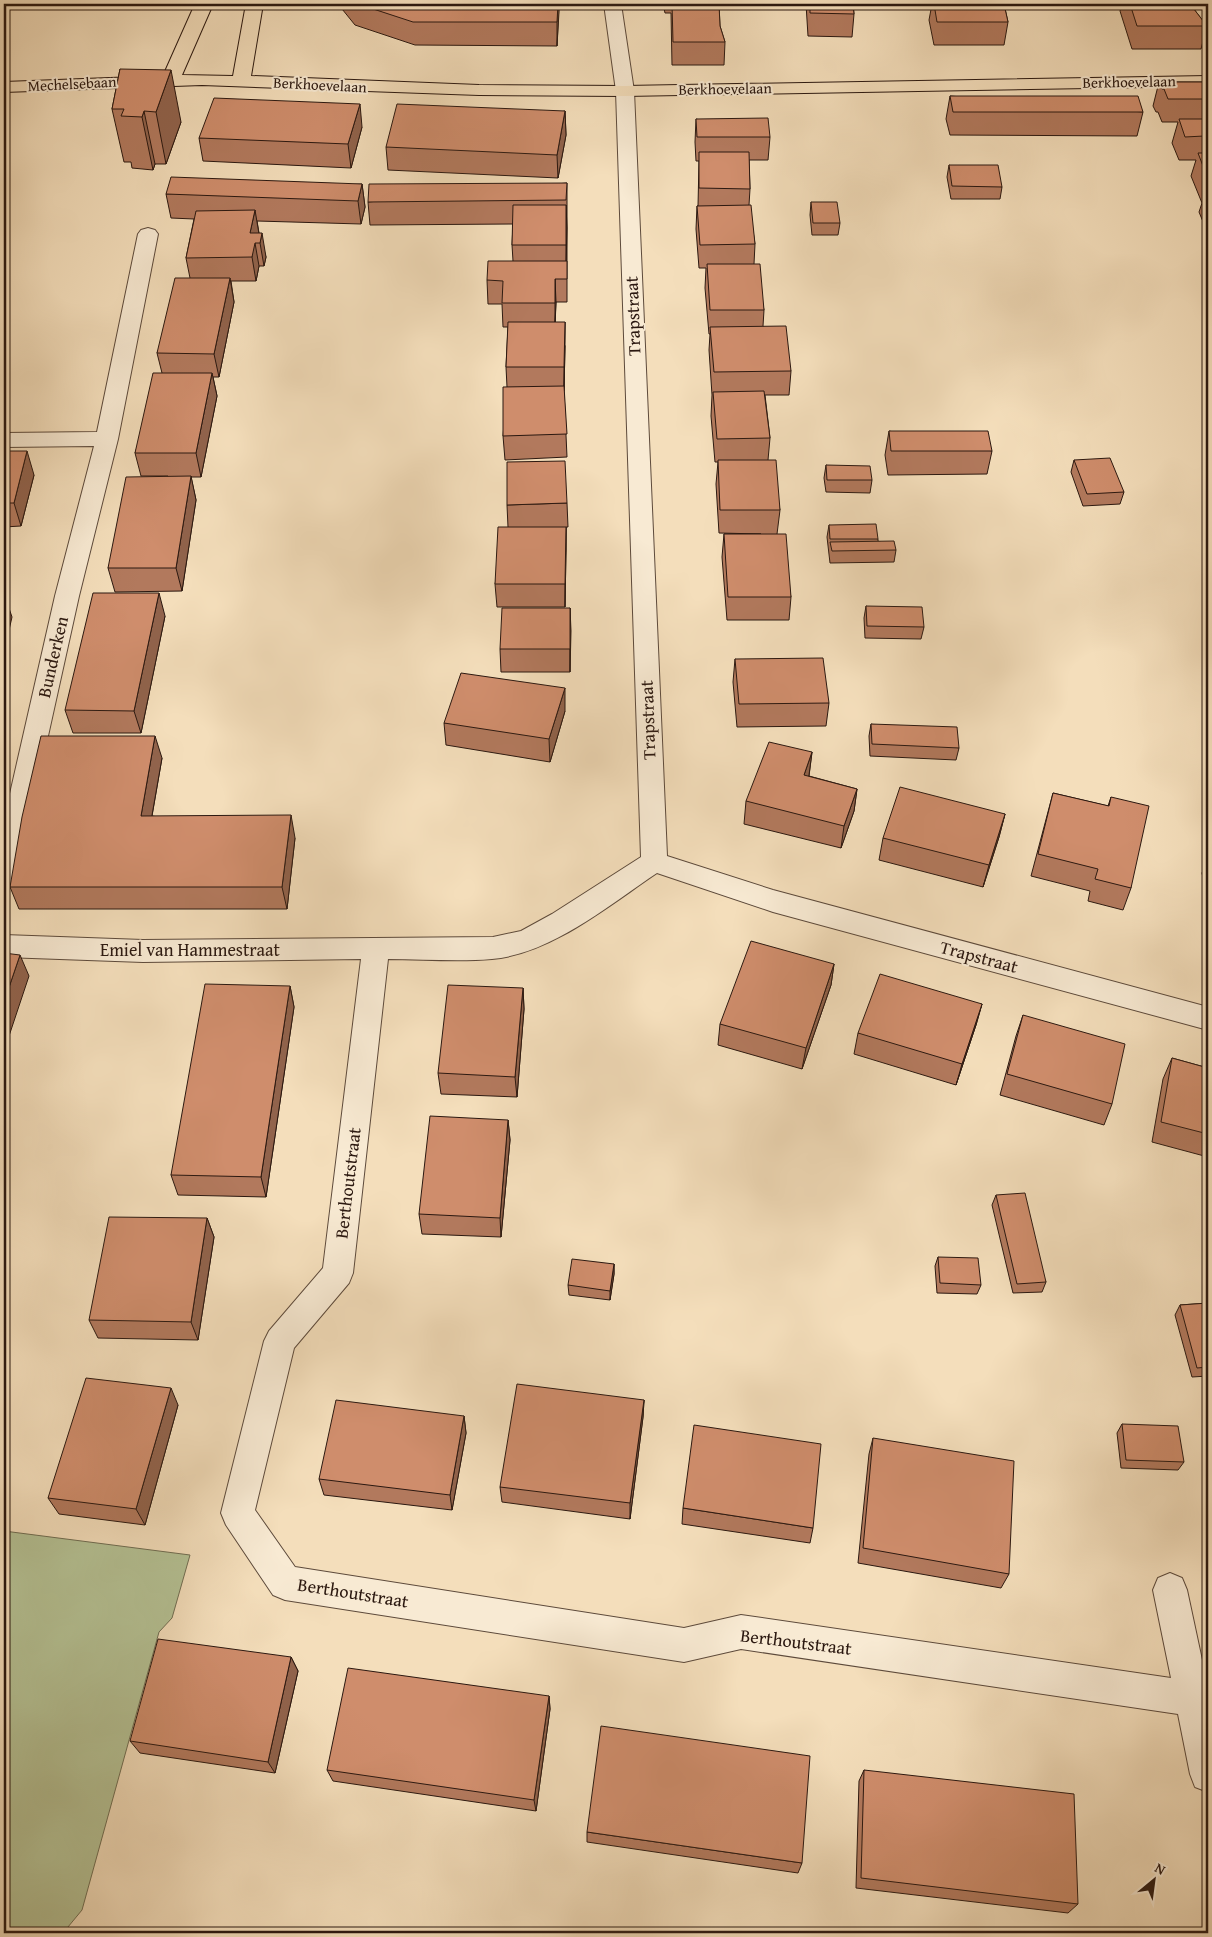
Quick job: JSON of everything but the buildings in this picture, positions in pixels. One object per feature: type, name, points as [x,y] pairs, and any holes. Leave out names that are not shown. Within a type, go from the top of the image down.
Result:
[{"type":"main road","points":[[171,80],[204,4]]},
{"type":"main road","points":[[241,81],[255,4]]},
{"type":"main road","name":"Mechelsebaan","points":[[4,87],[171,80],[241,81]]},
{"type":"main road","name":"Berkhoevelaan","points":[[241,81],[479,90],[625,91],[1208,80]]},
{"type":"street","name":"Trapstraat","points":[[612,4],[625,91],[654,862],[773,901],[1208,1019]]},
{"type":"street","name":"Bunderken","points":[[4,876],[67,596],[107,438],[148,234]]},
{"type":"street","points":[[4,440],[107,438]]},
{"type":"street","points":[[376,948],[492,948],[527,940],[562,922],[654,862]]},
{"type":"street","name":"Emiel van Hammestraat","points":[[4,946],[78,950],[376,948]]},
{"type":"street","name":"Berthoutstraat","points":[[376,948],[338,1273],[280,1341],[238,1513],[285,1583],[684,1645],[740,1632],[1193,1699]]},
{"type":"street","points":[[1170,1590],[1208,1774]]},
{"type":"green space","points":[[4,1531],[190,1555],[172,1618],[159,1632],[82,1910],[63,1933],[29,1933],[4,1928]]}]
